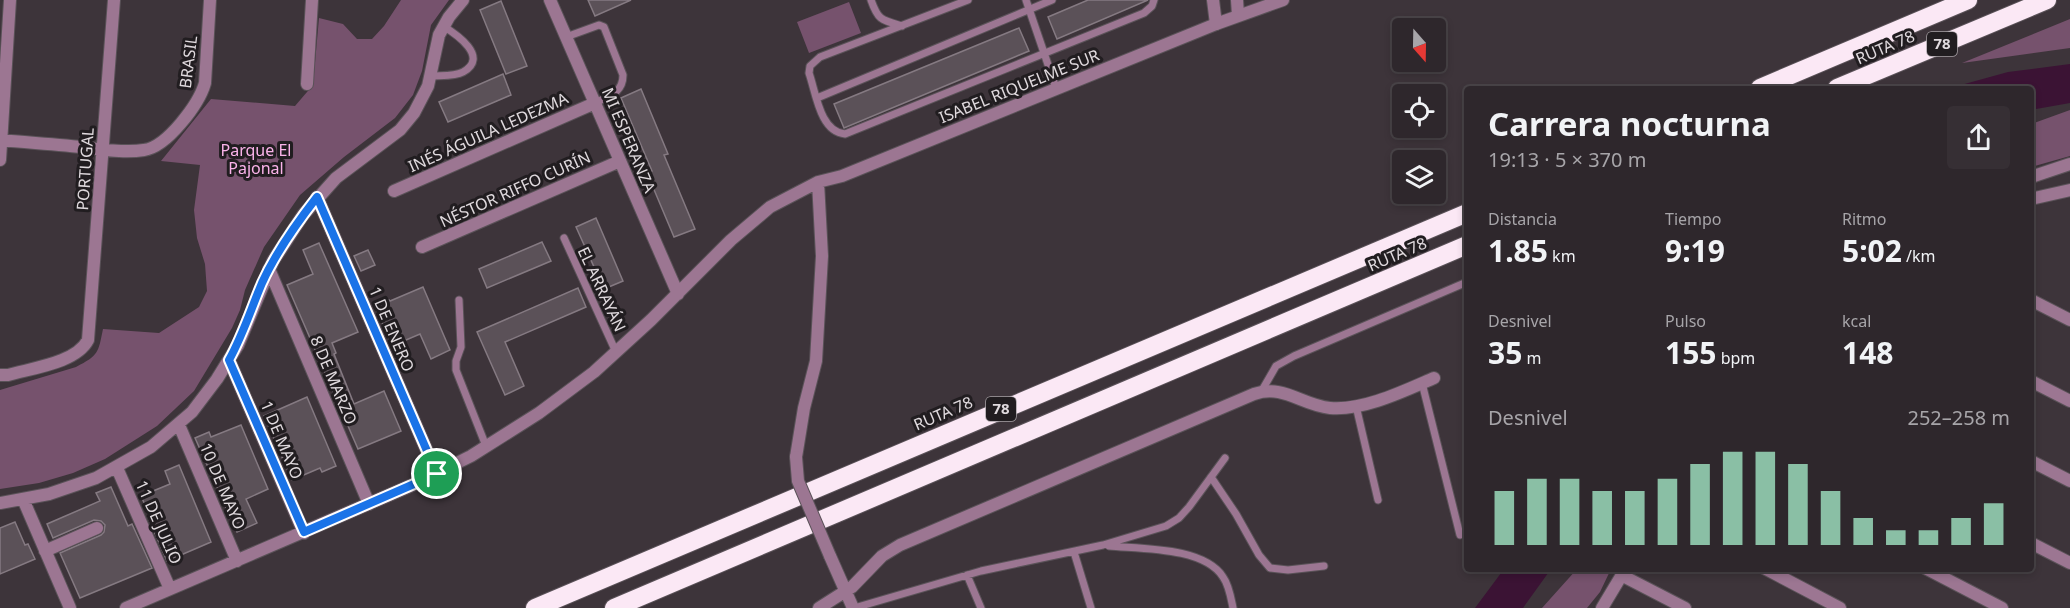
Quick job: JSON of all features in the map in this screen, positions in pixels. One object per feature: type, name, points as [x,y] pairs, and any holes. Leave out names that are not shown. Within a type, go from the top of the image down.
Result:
[{"type":"highway","name":"RUTA 78","points":[[1765,86],[1968,0]]},
{"type":"highway","name":"RUTA 78","points":[[1842,86],[2047,0]]},
{"type":"highway","name":"RUTA 78","points":[[535,608],[1464,214]]},
{"type":"highway","name":"RUTA 78","points":[[614,608],[1464,246]]},
{"type":"street","points":[[0,160],[10,0]]},
{"type":"street","name":"PORTUGAL","points":[[0,375],[8,375],[74,356],[84,349],[88,340],[114,0]]},
{"type":"street","name":"BRASIL","points":[[103,150],[145,150],[155,146],[180,124],[202,95],[205,83],[210,0]]},
{"type":"street","points":[[307,84],[312,0]]},
{"type":"street","points":[[0,504],[74,487],[117,468],[151,447],[179,424],[205,396],[229,360],[247,326],[269,269],[291,231],[317,197],[353,164],[394,134],[407,122],[420,104],[443,26],[463,0]]},
{"type":"street","name":"MI ESPERANZA","points":[[550,0],[678,294]]},
{"type":"street","points":[[1214,0],[1216,24]]},
{"type":"street","points":[[1237,0],[1238,15]]},
{"type":"street","name":"ISABEL RIQUELME SUR","points":[[126,608],[437,474],[539,413],[616,352],[731,240],[770,207],[818,182],[842,176],[1267,3],[1283,0]]},
{"type":"street","name":"INÉS ÁGUILA LEDEZMA","points":[[394,191],[595,103]]},
{"type":"street","points":[[1,141],[103,150]]},
{"type":"street","name":"NÉSTOR RIFFO CURÍN","points":[[422,248],[620,161]]},
{"type":"street","points":[[2034,176],[2070,164]]},
{"type":"street","points":[[818,182],[822,256],[816,361],[804,408],[796,458],[798,481],[853,608]]},
{"type":"street","points":[[2034,199],[2070,190]]},
{"type":"street","name":"1 DE ENERO","points":[[317,197],[437,474]]},
{"type":"street","name":"8 DE MARZO","points":[[269,269],[369,504]]},
{"type":"street","points":[[2034,302],[2070,320]]},
{"type":"street","name":"1 DE MAYO","points":[[229,360],[304,532]]},
{"type":"street","points":[[819,608],[858,582],[882,556],[900,545],[1261,392],[1283,392],[1322,407],[1356,406],[1434,378]]},
{"type":"street","points":[[2034,383],[2070,401]]},
{"type":"street","name":"10 DE MAYO","points":[[179,424],[237,561]]},
{"type":"street","points":[[2034,463],[2070,481]]},
{"type":"street","name":"11 DE JULIO","points":[[117,468],[170,589]]},
{"type":"street","points":[[23,499],[70,608]]},
{"type":"street","points":[[45,551],[97,528]]},
{"type":"street","points":[[2034,545],[2070,563]]},
{"type":"street","points":[[1602,608],[1625,572],[1685,608]]},
{"type":"street","points":[[1772,572],[1840,608]]},
{"type":"street","points":[[1933,572],[2002,608]]},
{"type":"lane","points":[[871,0],[881,19],[902,26]]},
{"type":"lane","points":[[968,0],[820,57],[810,66],[809,73],[825,124],[837,134],[845,134],[1144,13],[1152,6],[1154,0]]},
{"type":"lane","points":[[1026,0],[1056,88]]},
{"type":"lane","points":[[817,98],[1052,0]]},
{"type":"lane","points":[[566,37],[599,25],[604,27],[623,75],[623,83],[621,89],[615,94],[595,103]]},
{"type":"lane","points":[[430,76],[464,72],[471,64],[472,55],[464,40],[443,26]]},
{"type":"lane","name":"EL ARRAYÁN","points":[[564,238],[616,352]]},
{"type":"lane","points":[[1261,392],[1276,366],[1294,356],[1464,283]]},
{"type":"lane","points":[[459,300],[461,347],[456,361],[456,370],[486,446]]},
{"type":"lane","points":[[1422,383],[1460,535]]},
{"type":"lane","points":[[1356,406],[1378,500]]},
{"type":"lane","points":[[853,608],[967,575],[1103,545],[1166,526],[1179,518],[1225,458]]},
{"type":"lane","points":[[1211,477],[1236,514],[1259,555],[1270,568],[1288,570],[1324,566]]},
{"type":"lane","points":[[1103,545],[1186,554],[1207,562],[1223,576],[1233,608]]},
{"type":"lane","points":[[1074,552],[1091,608]]},
{"type":"lane","points":[[967,575],[981,608]]},
{"type":"green space","name":"Parque El Pajonal","points":[[401,0],[449,0],[431,25],[422,71],[413,95],[395,118],[344,157],[300,195],[264,247],[245,290],[232,328],[194,391],[157,426],[105,459],[73,473],[39,483],[0,489],[0,390],[84,363],[96,352],[103,329],[159,333],[199,307],[207,291],[205,264],[197,238],[194,210],[200,165],[161,161],[211,99],[295,106],[313,85],[319,18],[343,24],[357,39],[372,39],[384,26]]},
{"type":"green space","points":[[849,2],[861,33],[809,53],[797,22]]},
{"type":"green space","points":[[2070,19],[2070,48],[1962,63]]},
{"type":"green space","points":[[2070,110],[2070,156],[2034,166],[2034,123]]},
{"type":"green space","points":[[1574,572],[1610,572],[1600,592],[1587,608],[1542,608]]},
{"type":"shaded area","points":[[2070,64],[2070,103],[2034,109],[2034,86],[1957,86],[2008,72]]},
{"type":"shaded area","points":[[1502,572],[1549,572],[1523,608],[1475,608]]},
{"type":"building","points":[[588,0],[631,0],[595,16]]},
{"type":"building","points":[[1088,0],[1148,0],[1057,39],[1048,17]]},
{"type":"building","points":[[501,1],[527,66],[506,74],[480,10]]},
{"type":"building","points":[[1019,28],[1029,51],[844,128],[834,104]]},
{"type":"building","points":[[503,74],[511,95],[448,122],[439,102]]},
{"type":"building","points":[[641,89],[668,154],[664,155],[695,229],[674,237],[647,173],[652,171],[621,98]]},
{"type":"building","points":[[596,218],[623,281],[604,289],[576,227]]},
{"type":"building","points":[[542,242],[551,261],[487,288],[479,269]]},
{"type":"building","points":[[319,243],[358,332],[332,343],[336,353],[334,354],[354,404],[384,391],[401,431],[358,449],[287,285],[313,274],[303,250]]},
{"type":"building","points":[[368,250],[375,265],[361,271],[354,256]]},
{"type":"building","points":[[423,287],[450,350],[431,359],[420,334],[392,346],[375,306]]},
{"type":"building","points":[[578,288],[586,307],[505,342],[524,386],[505,395],[477,332]]},
{"type":"building","points":[[307,397],[336,466],[322,472],[320,468],[292,480],[264,416]]},
{"type":"building","points":[[241,425],[268,489],[246,499],[257,523],[237,532],[195,438],[209,432],[211,437]]},
{"type":"building","points":[[179,465],[211,542],[167,561],[141,496],[170,484],[165,471]]},
{"type":"building","points":[[111,487],[128,526],[132,524],[152,568],[80,598],[60,553],[101,535],[105,525],[101,521],[94,520],[53,538],[47,524],[100,501],[96,493]]},
{"type":"building","points":[[15,522],[25,545],[28,544],[35,559],[0,574],[0,528]]},
{"type":"route","points":[[317,197],[324,213],[437,474],[304,532],[229,360],[247,326],[273,261],[291,231],[317,197]]}]
